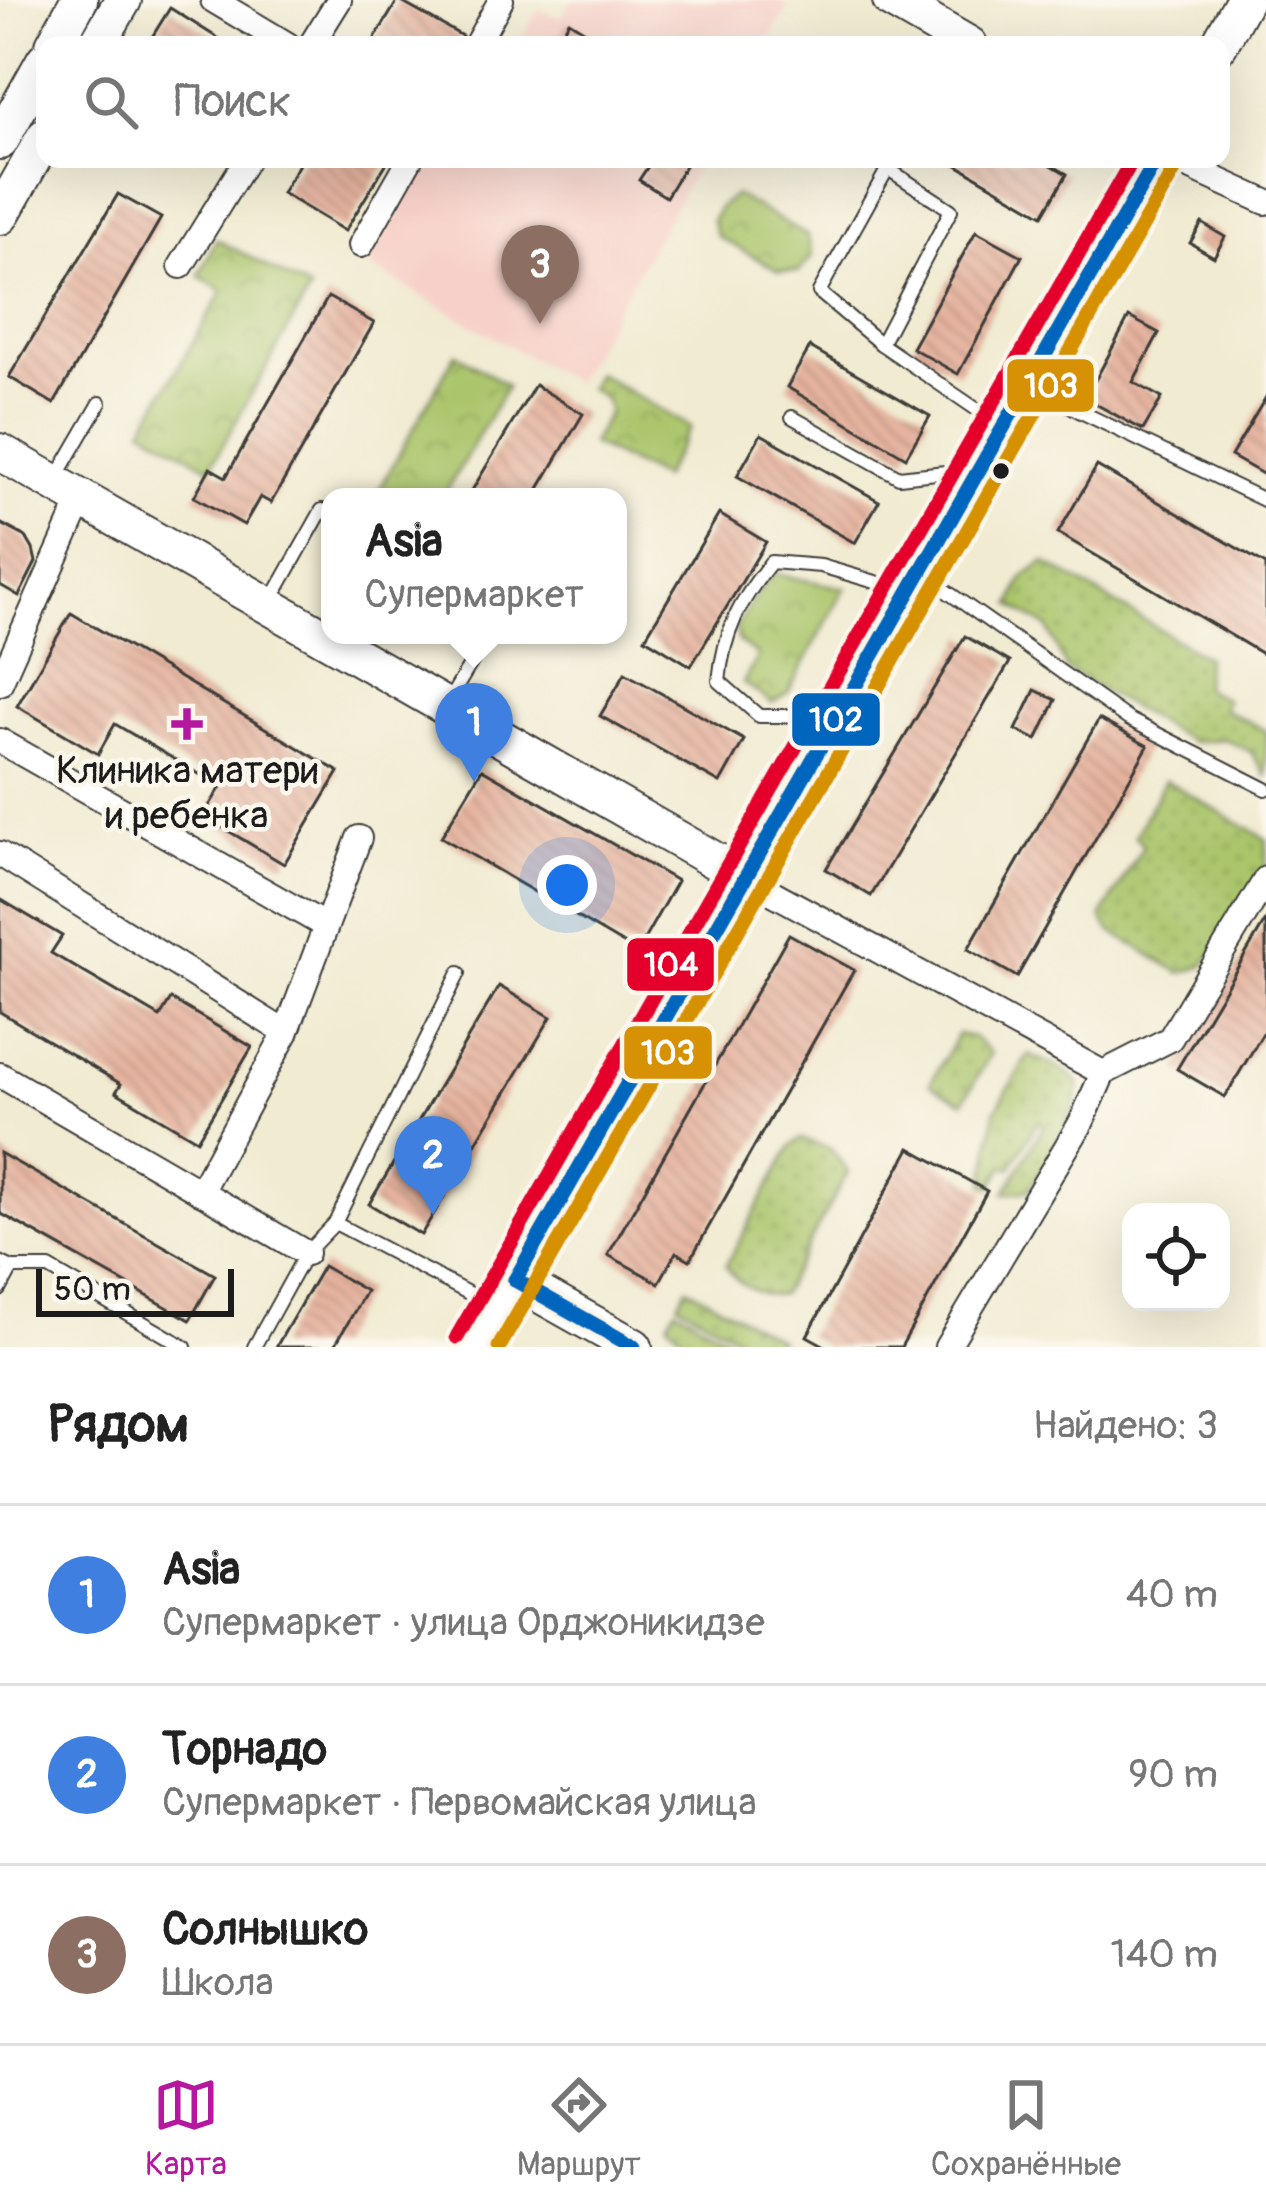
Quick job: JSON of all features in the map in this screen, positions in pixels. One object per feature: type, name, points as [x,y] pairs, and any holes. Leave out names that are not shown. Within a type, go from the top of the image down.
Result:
[{"type":"main road","points":[[59,36],[79,0]]},
{"type":"main road","points":[[102,36],[123,0]]},
{"type":"main road","points":[[891,0],[951,36]]},
{"type":"main road","points":[[1224,36],[1244,0]]},
{"type":"main road","points":[[6,117],[36,73]]},
{"type":"main road","points":[[0,216],[36,152]]},
{"type":"main road","points":[[475,1347],[1152,168]]},
{"type":"main road","points":[[0,452],[321,636]]},
{"type":"main road","points":[[335,644],[742,876]]},
{"type":"main road","points":[[506,1294],[634,1347]]},
{"type":"street","points":[[213,0],[272,36]]},
{"type":"street","points":[[317,36],[339,0]]},
{"type":"street","points":[[481,36],[501,0]]},
{"type":"street","points":[[181,266],[241,168]]},
{"type":"street","points":[[361,245],[405,168]]},
{"type":"street","points":[[1192,168],[1266,202]]},
{"type":"street","points":[[0,683],[68,491]]},
{"type":"street","points":[[0,741],[326,926]]},
{"type":"street","points":[[200,1192],[286,1034],[359,838]]},
{"type":"street","points":[[0,854],[286,1034]]},
{"type":"street","points":[[742,876],[1103,1073]]},
{"type":"street","points":[[947,1347],[1081,1123],[1103,1073],[1170,1039],[1266,879]]},
{"type":"street","points":[[0,1075],[306,1253]]},
{"type":"lane","points":[[887,168],[819,292],[880,344],[1002,426]]},
{"type":"lane","points":[[880,344],[950,210],[896,168]]},
{"type":"lane","points":[[1028,380],[1077,410],[1266,500]]},
{"type":"lane","points":[[68,491],[100,403]]},
{"type":"lane","points":[[792,417],[899,476],[977,469]]},
{"type":"lane","points":[[268,606],[321,512]]},
{"type":"lane","points":[[834,716],[759,716],[719,681],[723,640],[740,601],[771,562],[912,581],[1128,719],[1266,789]]},
{"type":"lane","points":[[445,706],[483,644]]},
{"type":"lane","points":[[254,1347],[306,1253],[335,1223],[459,974]]},
{"type":"lane","points":[[335,1223],[506,1294]]},
{"type":"lane","points":[[0,1290],[6,1265],[49,1268],[185,1347]]},
{"type":"shaded area","points":[[572,0],[776,0],[788,7],[771,36],[522,36],[539,9],[560,18]]},
{"type":"shaded area","points":[[424,168],[696,168],[574,383],[368,265]]},
{"type":"green space","points":[[735,195],[808,236],[812,256],[799,272],[779,271],[717,236],[712,221],[719,207]]},
{"type":"green space","points":[[216,239],[310,290],[210,468],[143,428],[223,291],[199,276]]},
{"type":"green space","points":[[456,353],[507,386],[448,488],[380,488]]},
{"type":"green space","points":[[597,373],[690,427],[662,478],[591,444],[609,412],[604,398],[589,388]]},
{"type":"green space","points":[[1045,562],[1206,657],[1204,688],[1226,700],[1223,709],[1266,731],[1266,776],[1251,752],[1224,739],[1191,742],[1067,670],[1048,628],[1012,605],[1023,578]]},
{"type":"green space","points":[[771,573],[845,588],[788,693],[772,703],[743,683],[758,656],[738,641],[736,627]]},
{"type":"green space","points":[[1165,780],[1266,839],[1266,870],[1204,966],[1181,973],[1110,931],[1101,918],[1143,846],[1135,836]]},
{"type":"green space","points":[[958,1034],[973,1037],[991,1053],[963,1102],[930,1084]]},
{"type":"green space","points":[[1029,1054],[1070,1075],[1078,1084],[1078,1093],[1068,1121],[1029,1190],[1005,1193],[1044,1125],[1038,1121],[1010,1169],[1004,1166],[992,1187],[985,1184],[995,1111]]},
{"type":"green space","points":[[801,1139],[831,1149],[848,1172],[781,1294],[757,1292],[726,1265],[792,1145]]},
{"type":"green space","points":[[687,1287],[779,1339],[774,1347],[755,1347],[678,1303]]},
{"type":"green space","points":[[676,1308],[742,1347],[693,1347],[668,1322]]},
{"type":"building","points":[[398,0],[462,36],[376,36]]},
{"type":"building","points":[[170,8],[215,36],[153,36]]},
{"type":"building","points":[[569,21],[593,36],[560,36]]},
{"type":"building","points":[[297,168],[384,168],[345,231],[282,193]]},
{"type":"building","points":[[647,168],[684,168],[666,197],[639,180]]},
{"type":"building","points":[[962,168],[1057,168],[1067,174],[1043,215]]},
{"type":"building","points":[[118,194],[161,218],[54,404],[9,377]]},
{"type":"building","points":[[1202,223],[1225,237],[1214,257],[1190,243]]},
{"type":"building","points":[[976,231],[1022,256],[958,374],[912,348]]},
{"type":"building","points":[[328,297],[374,323],[271,503],[260,497],[244,525],[194,497],[210,468],[226,477]]},
{"type":"building","points":[[1129,317],[1159,333],[1133,382],[1162,398],[1143,430],[1092,402],[1090,390]]},
{"type":"building","points":[[810,347],[930,416],[906,457],[787,387]]},
{"type":"building","points":[[535,385],[583,414],[539,488],[473,488]]},
{"type":"building","points":[[1266,397],[1266,476],[1231,456]]},
{"type":"building","points":[[761,434],[879,501],[855,543],[737,476]]},
{"type":"building","points":[[1097,466],[1266,565],[1266,656],[1058,533]]},
{"type":"building","points":[[719,514],[766,542],[691,666],[645,638]]},
{"type":"building","points":[[0,523],[26,537],[33,549],[36,562],[19,596],[0,585]]},
{"type":"building","points":[[71,613],[339,772],[284,864],[203,816],[221,787],[115,724],[98,754],[17,706]]},
{"type":"building","points":[[965,636],[1010,662],[871,896],[826,869]]},
{"type":"building","points":[[625,673],[744,740],[720,783],[600,716]]},
{"type":"building","points":[[1035,690],[1056,700],[1037,740],[1016,730]]},
{"type":"building","points":[[1099,719],[1148,746],[1017,977],[968,949]]},
{"type":"building","points":[[482,769],[677,881],[637,952],[441,837]]},
{"type":"building","points":[[0,899],[62,936],[51,953],[160,1017],[171,999],[252,1047],[197,1140],[116,1092],[121,1084],[0,1012]]},
{"type":"building","points":[[1266,920],[1266,1028],[1225,1097],[1177,1069]]},
{"type":"building","points":[[789,934],[854,970],[690,1260],[676,1252],[659,1283],[608,1255]]},
{"type":"building","points":[[499,986],[551,1017],[421,1235],[369,1204]]},
{"type":"building","points":[[910,1148],[987,1191],[901,1347],[827,1347],[807,1336]]},
{"type":"building","points":[[0,1153],[215,1275],[190,1320],[0,1213]]},
{"type":"building","points":[[323,1266],[366,1291],[334,1347],[276,1347]]},
{"type":"transit line","name":"104","points":[[457,1337],[1128,168]]},
{"type":"transit line","name":"102","points":[[515,1280],[1152,168]]},
{"type":"transit line","name":"103","points":[[499,1347],[1175,169]]},
{"type":"transit line","name":"102","points":[[515,1280],[634,1347]]},
{"type":"place","name":"Солнышко","points":[[540,324]]},
{"type":"place","name":"Клиника матери и ребенка","points":[[187,724]]},
{"type":"place","name":"Asia","points":[[474,782]]},
{"type":"place","name":"Торнадо","points":[[433,1215]]}]
